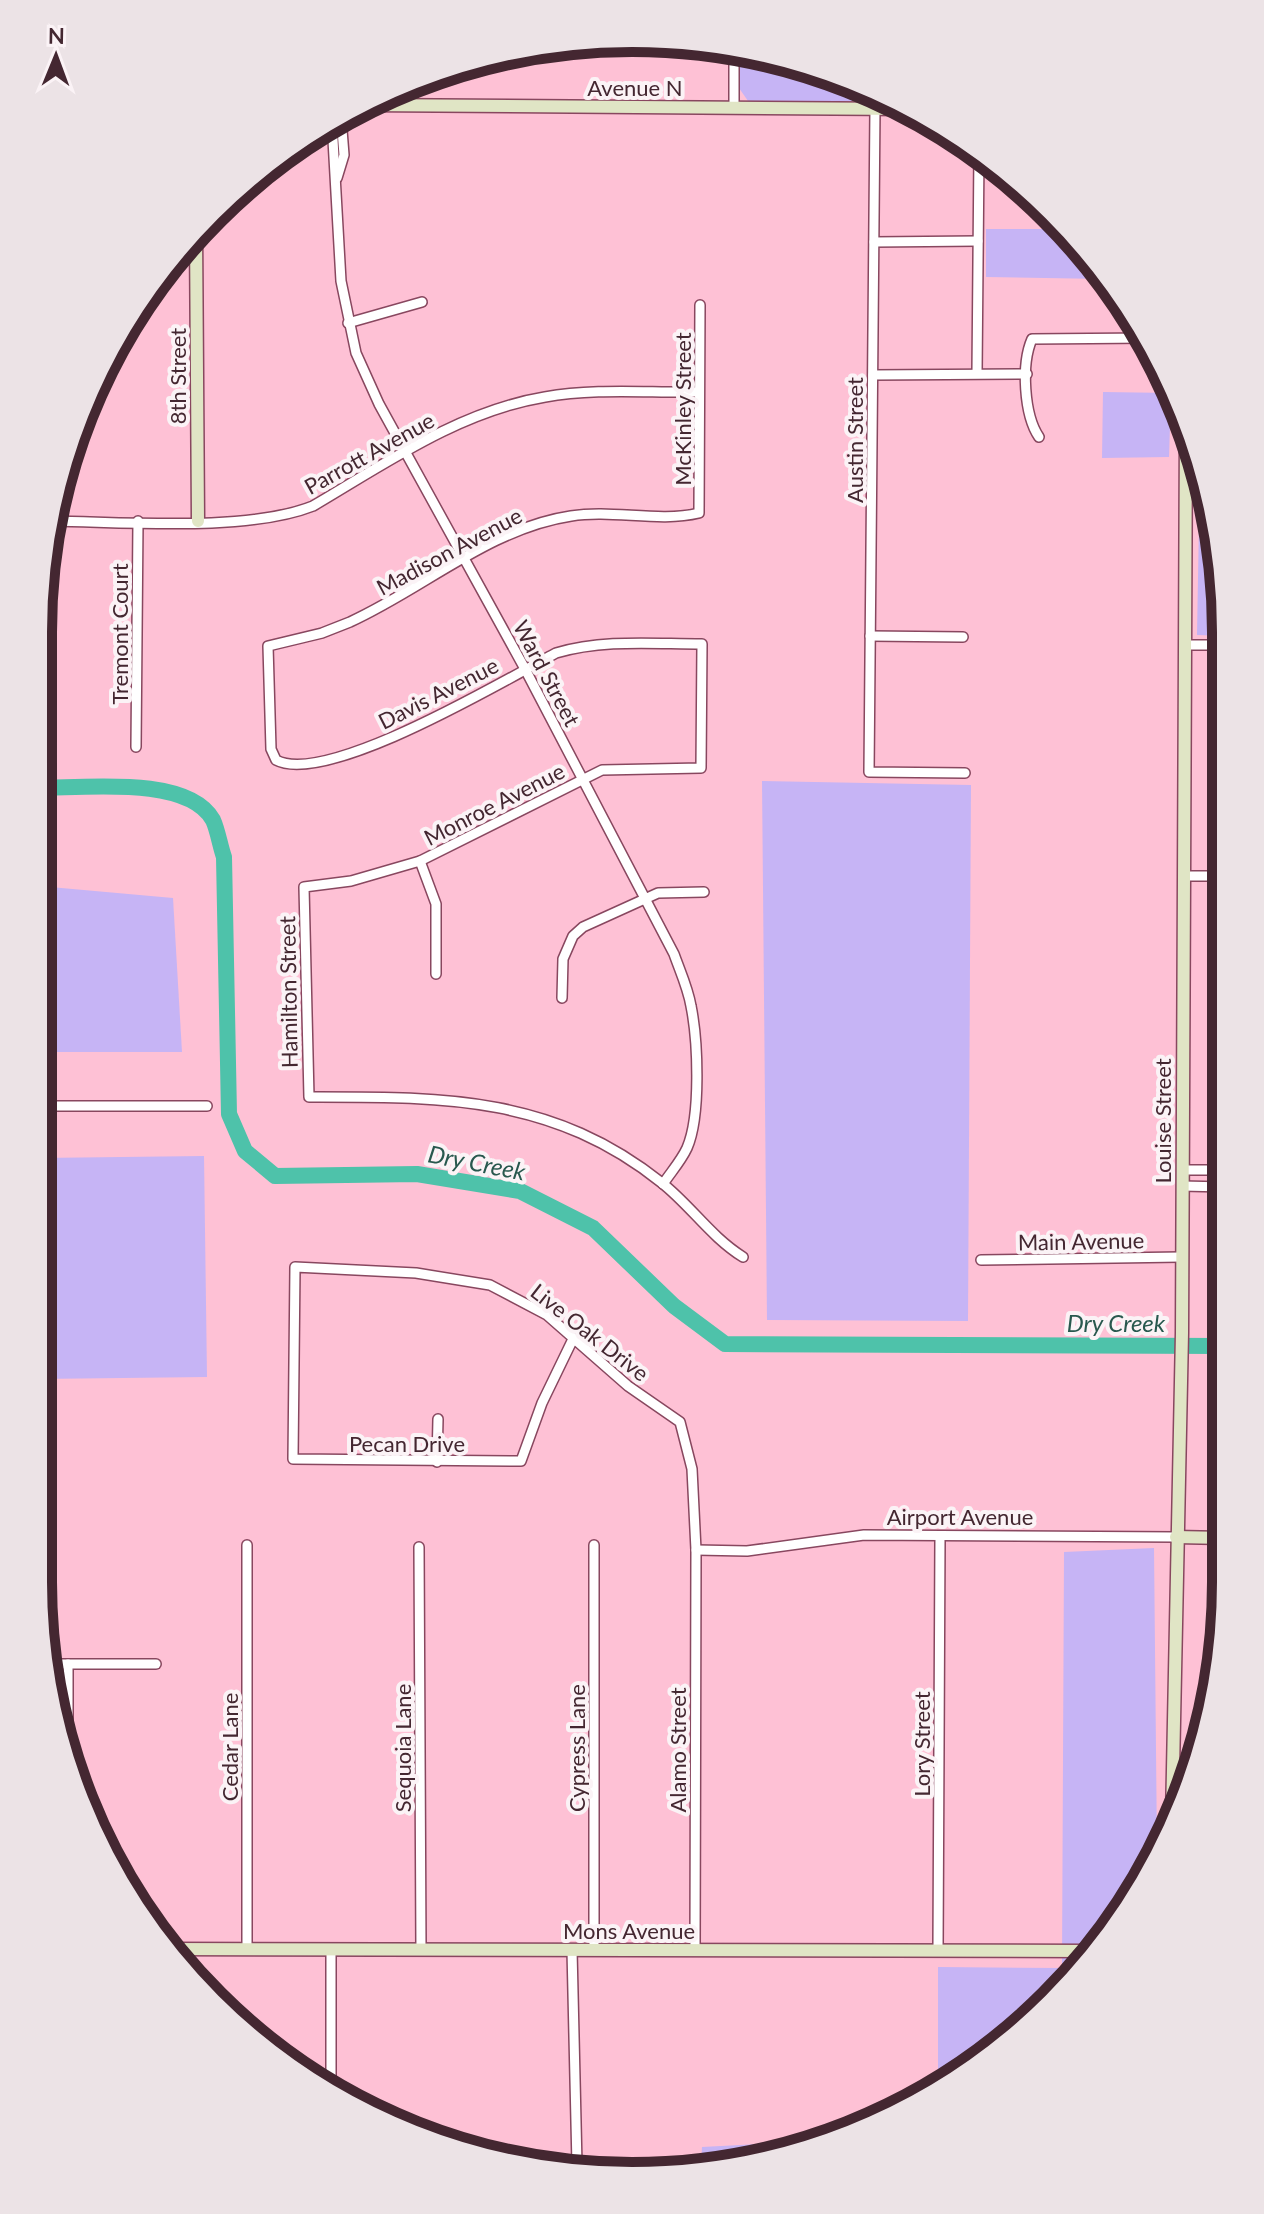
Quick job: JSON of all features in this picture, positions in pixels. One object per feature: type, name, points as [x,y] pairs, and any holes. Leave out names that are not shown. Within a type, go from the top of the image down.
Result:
[{"type":"street","points":[[734,61],[734,108]]},
{"type":"street","name":"Avenue N","points":[[390,105],[881,108]]},
{"type":"street","name":"Austin Street","points":[[875,108],[869,772],[965,773]]},
{"type":"street","name":"Ward Street","points":[[337,178],[344,155],[342,130]]},
{"type":"street","name":"Ward Street","points":[[332,137],[331,154],[337,178],[341,281],[348,323],[370,385],[525,669],[684,981],[691,1007],[694,1042],[693,1130],[687,1149],[663,1184]]},
{"type":"street","points":[[977,373],[979,168]]},
{"type":"street","points":[[874,242],[978,241]]},
{"type":"street","name":"8th Street","points":[[196,250],[198,521]]},
{"type":"street","points":[[190,257],[196,257]]},
{"type":"street","points":[[348,323],[422,302]]},
{"type":"street","name":"McKinley Street","points":[[699,513],[700,305]]},
{"type":"street","points":[[1039,437],[1029,419],[1029,344],[1039,337],[1131,338]]},
{"type":"street","points":[[873,375],[1027,374]]},
{"type":"street","name":"Parrott Avenue","points":[[63,521],[198,521],[289,515],[313,506],[460,423],[505,406],[545,397],[698,392]]},
{"type":"street","name":"Louise Street","points":[[1172,1792],[1182,1333],[1186,462]]},
{"type":"street","name":"Madison Avenue","points":[[283,764],[276,760],[271,749],[268,646],[322,633],[350,622],[511,534],[571,516],[699,513]]},
{"type":"street","name":"Tremont Court","points":[[136,747],[138,521]]},
{"type":"street","points":[[870,636],[963,637]]},
{"type":"street","name":"Davis Avenue","points":[[283,764],[323,762],[376,744],[556,653],[588,645],[702,644],[701,768]]},
{"type":"street","points":[[1185,645],[1212,645]]},
{"type":"street","name":"Monroe Avenue","points":[[304,887],[351,881],[420,861],[582,779],[618,767],[701,768]]},
{"type":"street","points":[[420,861],[436,904],[436,974]]},
{"type":"street","points":[[1184,876],[1212,876]]},
{"type":"street","name":"Hamilton Street","points":[[304,887],[309,1097],[446,1098],[483,1103],[572,1130],[625,1158],[663,1184]]},
{"type":"street","points":[[562,998],[563,959],[573,936],[583,927],[644,898],[667,891],[704,892]]},
{"type":"street","points":[[52,1106],[207,1106]]},
{"type":"street","points":[[1182,1170],[1212,1170]]},
{"type":"street","points":[[663,1184],[725,1246],[743,1257]]},
{"type":"street","points":[[1182,1186],[1212,1187]]},
{"type":"street","name":"Main Avenue","points":[[981,1260],[1181,1257]]},
{"type":"street","name":"Live Oak Drive","points":[[293,1459],[295,1267],[416,1273],[478,1282],[513,1295],[535,1308],[572,1341],[680,1422],[692,1469],[696,1550]]},
{"type":"street","name":"Pecan Drive","points":[[293,1459],[521,1461],[542,1403],[572,1341]]},
{"type":"street","points":[[437,1462],[438,1419]]},
{"type":"street","name":"Airport Avenue","points":[[696,1550],[747,1551],[864,1535],[1212,1538]]},
{"type":"street","name":"Lory Street","points":[[938,1951],[940,1537]]},
{"type":"street","name":"Cedar Lane","points":[[247,1545],[247,1950]]},
{"type":"street","name":"Cypress Lane","points":[[594,1545],[594,1950]]},
{"type":"street","name":"Sequoia Lane","points":[[419,1547],[421,1950]]},
{"type":"street","name":"Alamo Street","points":[[695,1951],[696,1550]]},
{"type":"street","points":[[58,1664],[156,1664]]},
{"type":"street","points":[[68,1664],[68,1716]]},
{"type":"street","name":"Mons Avenue","points":[[184,1949],[1079,1951]]},
{"type":"street","points":[[331,1950],[331,2077]]},
{"type":"street","points":[[572,1950],[577,2159]]},
{"type":"shaded area","points":[[739,62],[818,83],[865,101],[748,101],[739,88]]},
{"type":"shaded area","points":[[986,229],[1048,229],[1092,279],[986,277]]},
{"type":"shaded area","points":[[1103,392],[1160,393],[1170,416],[1169,457],[1102,458]]},
{"type":"shaded area","points":[[1199,512],[1211,594],[1212,636],[1197,635]]},
{"type":"shaded area","points":[[762,781],[971,785],[968,1321],[767,1320]]},
{"type":"shaded area","points":[[52,887],[173,898],[182,1052],[52,1052]]},
{"type":"shaded area","points":[[204,1156],[207,1377],[52,1379],[52,1158]]},
{"type":"shaded area","points":[[1154,1548],[1157,1829],[1114,1904],[1068,1964],[1014,2018],[938,2074],[938,1967],[1062,1968],[1064,1552]]},
{"type":"shaded area","points":[[778,2143],[701,2158],[702,2147]]},
{"type":"waterway","name":"Dry Creek","points":[[52,788],[107,786],[159,790],[181,796],[200,806],[213,820],[224,857],[229,1114],[245,1151],[275,1176],[417,1174],[520,1191],[593,1228],[674,1306],[725,1344],[1212,1346]]}]
